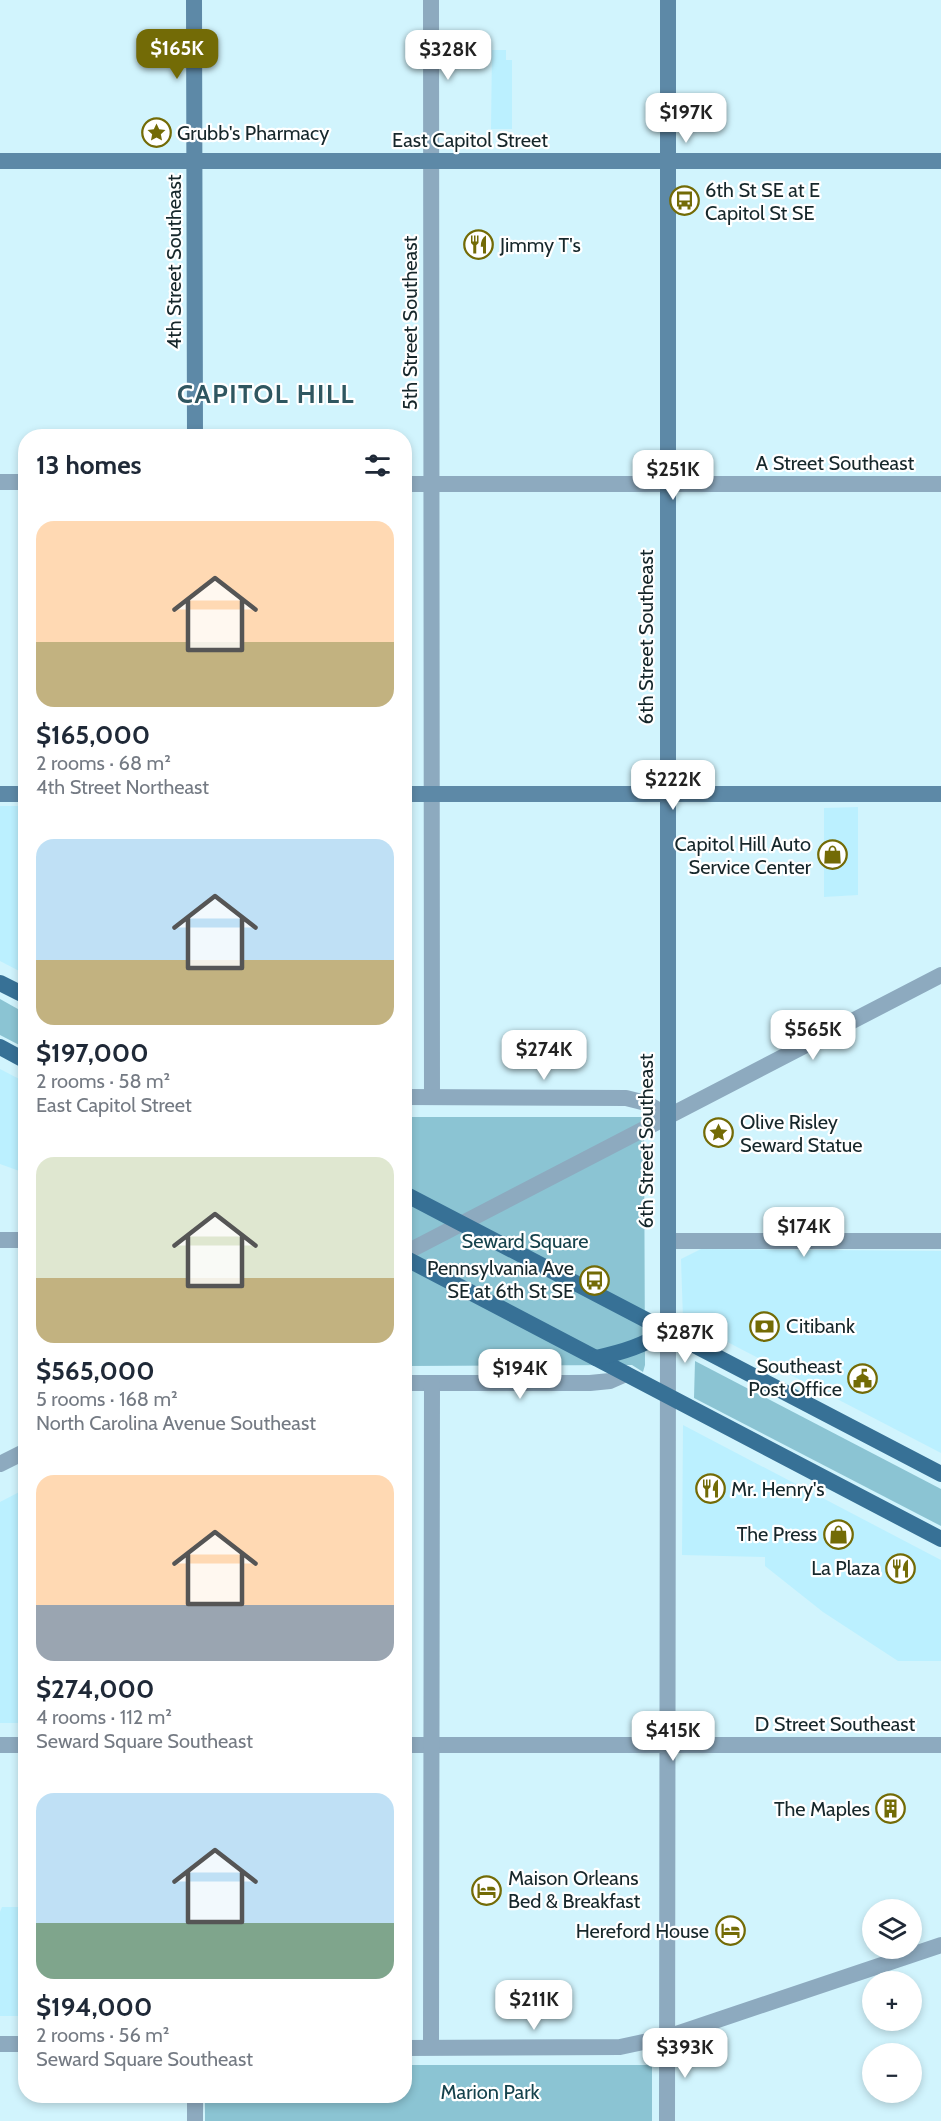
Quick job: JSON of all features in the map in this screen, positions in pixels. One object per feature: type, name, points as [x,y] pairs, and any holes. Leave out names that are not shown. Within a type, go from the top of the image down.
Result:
[{"type":"main road","name":"4th Street Southeast","points":[[194,0],[195,429]]},
{"type":"main road","name":"6th Street Southeast","points":[[668,0],[668,1331]]},
{"type":"main road","name":"East Capitol Street","points":[[0,161],[941,161]]},
{"type":"main road","points":[[0,794],[18,794]]},
{"type":"main road","points":[[412,794],[941,794]]},
{"type":"main road","points":[[0,983],[18,992]]},
{"type":"main road","points":[[0,1047],[18,1057]]},
{"type":"main road","points":[[412,1198],[941,1474]]},
{"type":"main road","points":[[412,1262],[941,1539]]},
{"type":"main road","points":[[596,1358],[647,1344],[668,1331]]},
{"type":"street","name":"5th Street Southeast","points":[[431,0],[432,1097]]},
{"type":"street","points":[[0,483],[18,483]]},
{"type":"street","name":"A Street Southeast","points":[[412,484],[941,484]]},
{"type":"street","points":[[412,1249],[941,975]]},
{"type":"street","points":[[412,1096],[626,1098],[646,1103],[668,1116]]},
{"type":"street","points":[[0,1240],[18,1240]]},
{"type":"street","points":[[668,1241],[941,1241]]},
{"type":"street","name":"6th Street Southeast","points":[[667,2121],[668,1331]]},
{"type":"street","points":[[412,1383],[591,1383],[610,1381],[626,1374]]},
{"type":"street","points":[[432,1383],[432,2047]]},
{"type":"street","points":[[0,1464],[18,1455]]},
{"type":"street","points":[[0,1745],[18,1745]]},
{"type":"street","name":"D Street Southeast","points":[[412,1745],[941,1745]]},
{"type":"street","points":[[412,2048],[620,2047],[667,2037],[941,1945]]},
{"type":"street","points":[[0,2044],[18,2044]]},
{"type":"street","points":[[195,2103],[195,2121]]},
{"type":"shaded area","points":[[492,50],[506,50],[506,60],[512,60],[512,129],[491,129]]},
{"type":"shaded area","points":[[0,806],[18,806],[18,970],[0,961]]},
{"type":"shaded area","points":[[858,807],[858,895],[824,897],[824,808]]},
{"type":"shaded area","points":[[0,1069],[18,1078],[18,1170],[0,1164]]},
{"type":"shaded area","points":[[701,1249],[941,1251],[941,1453],[683,1319],[681,1259]]},
{"type":"shaded area","points":[[683,1425],[941,1560],[941,1661],[898,1661],[823,1612],[765,1566],[765,1557],[682,1555]]},
{"type":"shaded area","points":[[18,1493],[18,1723],[0,1723],[0,1502]]},
{"type":"shaded area","points":[[2,1907],[18,1907],[18,2016],[0,2016],[0,1912]]},
{"type":"green space","points":[[0,999],[18,1009],[18,1044],[0,1035]]},
{"type":"green space","name":"Seward Square","points":[[412,1117],[644,1117],[645,1365],[643,1372],[632,1365],[412,1366]]},
{"type":"green space","points":[[695,1361],[941,1489],[941,1526],[694,1398]]},
{"type":"green space","name":"Marion Park","points":[[412,2065],[652,2065],[652,2121],[205,2121],[205,2103],[412,2103]]},
{"type":"place","name":"Grubb's Pharmacy","points":[[156,133]]},
{"type":"place","name":"6th St SE at E Capitol St SE","points":[[684,201]]},
{"type":"place","name":"Jimmy T's","points":[[479,245]]},
{"type":"place","name":"Capitol Hill Auto Service Center","points":[[832,855]]},
{"type":"place","name":"Olive Risley Seward Statue","points":[[719,1133]]},
{"type":"place","name":"Pennsylvania Ave SE at 6th St SE","points":[[595,1280]]},
{"type":"place","name":"Citibank","points":[[765,1326]]},
{"type":"place","name":"Southeast Post Office","points":[[863,1378]]},
{"type":"place","name":"Mr. Henry's","points":[[710,1489]]},
{"type":"place","name":"The Press","points":[[838,1534]]},
{"type":"place","name":"La Plaza","points":[[901,1568]]},
{"type":"place","name":"The Maples","points":[[891,1809]]},
{"type":"place","name":"Maison Orleans Bed & Breakfast","points":[[487,1890]]},
{"type":"place","name":"Hereford House","points":[[730,1931]]},
{"type":"district","name":"CAPITOL HILL","points":[[266,394]]}]
